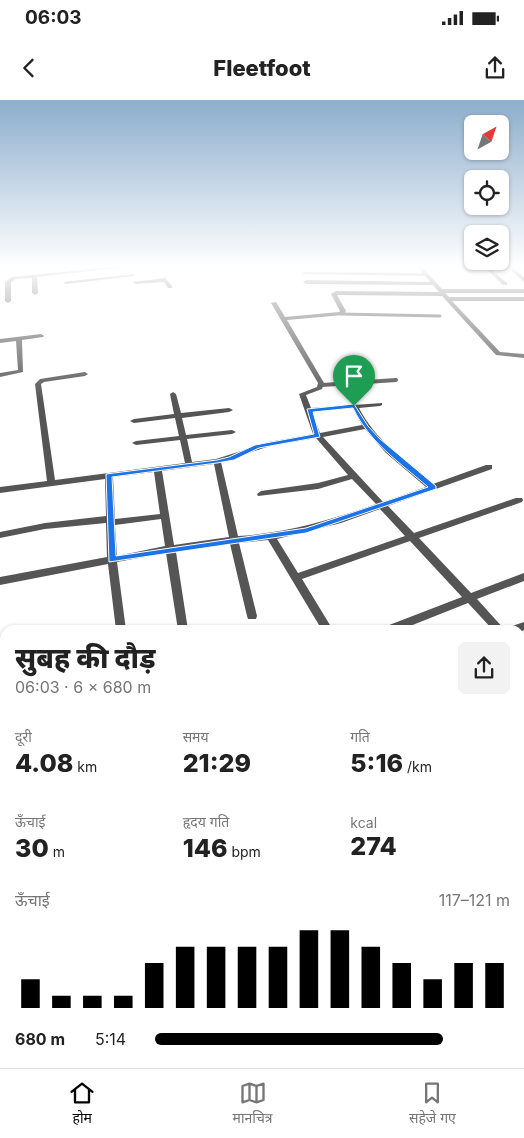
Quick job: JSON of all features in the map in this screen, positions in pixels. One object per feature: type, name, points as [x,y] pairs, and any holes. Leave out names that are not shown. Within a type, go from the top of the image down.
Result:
[{"type":"street","points":[[279,311],[322,386],[302,394],[310,410],[318,436],[410,537],[495,625]]},
{"type":"street","points":[[284,319],[341,314],[343,311]]},
{"type":"street","points":[[458,311],[468,324],[498,354],[524,356]]},
{"type":"street","points":[[0,341],[41,336]]},
{"type":"street","points":[[0,375],[21,370],[19,340]]},
{"type":"street","points":[[51,483],[38,384],[42,380],[86,374]]},
{"type":"street","points":[[173,394],[188,465]]},
{"type":"street","points":[[310,410],[380,404]]},
{"type":"street","points":[[354,406],[365,427],[395,457],[433,488]]},
{"type":"street","points":[[134,421],[229,410]]},
{"type":"street","points":[[0,490],[217,462],[258,446],[365,427]]},
{"type":"street","points":[[136,443],[232,432]]},
{"type":"street","points":[[217,462],[252,616]]},
{"type":"street","points":[[0,581],[170,549],[271,537],[338,521],[489,467]]},
{"type":"street","points":[[158,469],[182,625]]},
{"type":"street","points":[[109,475],[112,560],[118,625]]},
{"type":"street","points":[[261,494],[318,486],[354,476]]},
{"type":"street","points":[[295,578],[519,500]]},
{"type":"street","points":[[0,535],[45,526],[165,516]]},
{"type":"street","points":[[271,537],[325,625]]},
{"type":"street","points":[[400,625],[524,577]]},
{"type":"lane","points":[[341,314],[440,316]]},
{"type":"lane","points":[[322,386],[396,380]]},
{"type":"route","points":[[354,406],[365,427],[378,441],[433,488],[338,521],[306,530],[271,537],[170,549],[112,560],[109,475],[217,462],[258,446],[318,436],[310,410],[354,406]]}]
